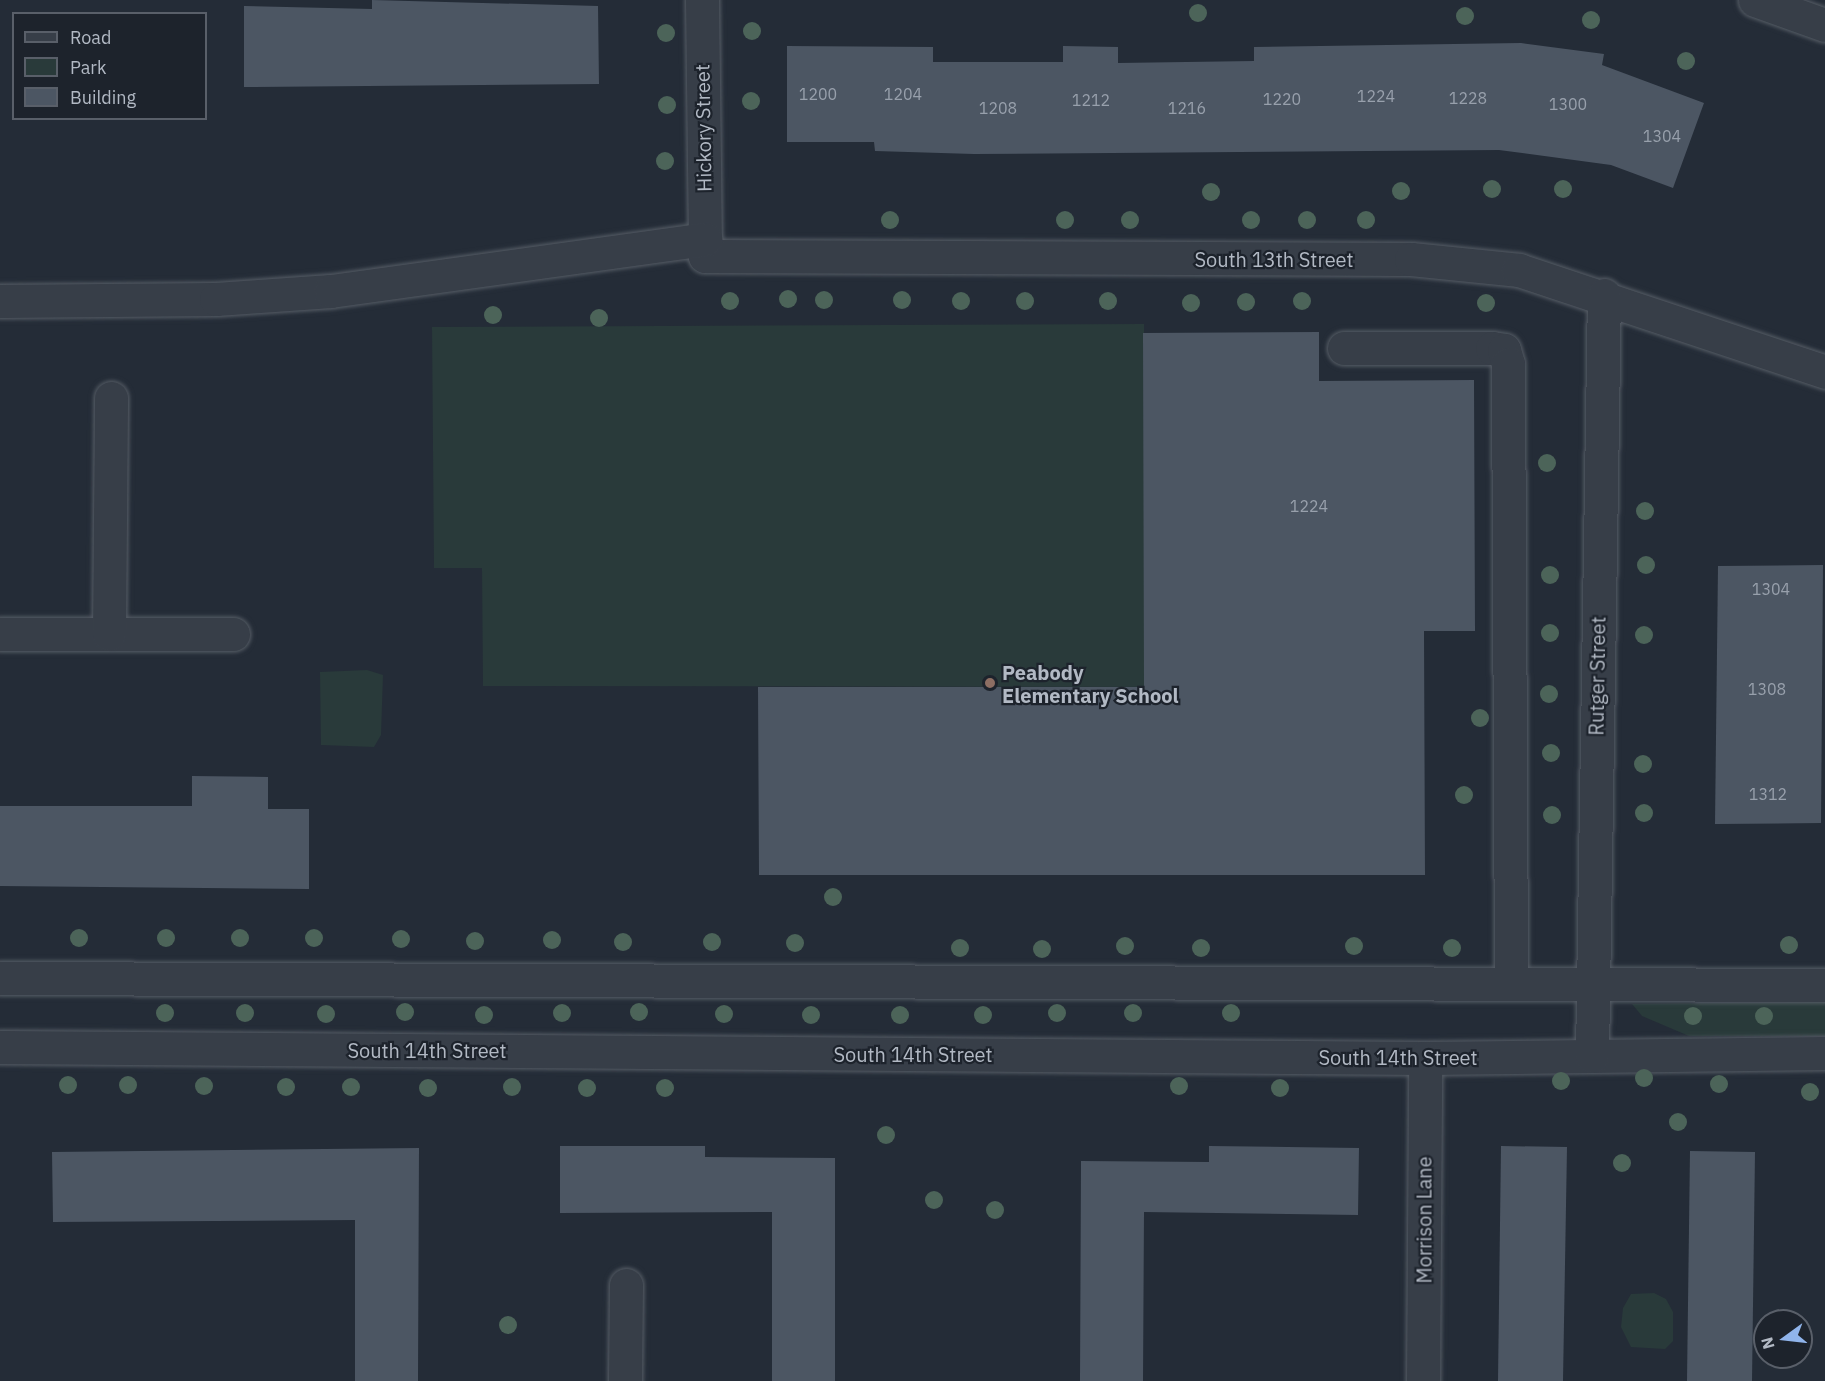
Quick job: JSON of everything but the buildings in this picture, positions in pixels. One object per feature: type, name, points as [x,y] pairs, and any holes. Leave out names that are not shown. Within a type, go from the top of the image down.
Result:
[{"type":"street","name":"Hickory Street","points":[[702,0],[705,248]]},
{"type":"street","points":[[1755,0],[1825,25]]},
{"type":"street","name":"South 13th Street","points":[[0,301],[216,299],[331,291],[705,248],[1411,259],[1519,270],[1604,295],[1825,372]]},
{"type":"street","name":"Rutger Street","points":[[1592,1056],[1604,295]]},
{"type":"street","points":[[1344,348],[1492,348],[1504,350],[1508,364],[1511,983]]},
{"type":"street","points":[[109,634],[111,398]]},
{"type":"street","points":[[0,634],[233,634]]},
{"type":"street","points":[[0,978],[1825,985]]},
{"type":"street","name":"South 14th Street","points":[[0,1047],[1425,1058],[1825,1053]]},
{"type":"street","name":"Morrison Lane","points":[[1423,1381],[1425,1058]]},
{"type":"street","points":[[625,1381],[626,1285]]},
{"type":"green space","points":[[1144,324],[1144,639],[1287,640],[1287,687],[483,686],[482,568],[434,568],[432,327]]},
{"type":"green space","points":[[367,670],[383,675],[381,735],[374,747],[321,745],[320,672]]},
{"type":"green space","points":[[1825,1002],[1825,1036],[1689,1036],[1642,1016],[1632,1004]]},
{"type":"green space","points":[[1654,1293],[1666,1299],[1673,1312],[1673,1341],[1665,1349],[1631,1347],[1621,1327],[1623,1308],[1631,1294]]},
{"type":"place","name":"Peabody Elementary School","points":[[990,683]]}]
